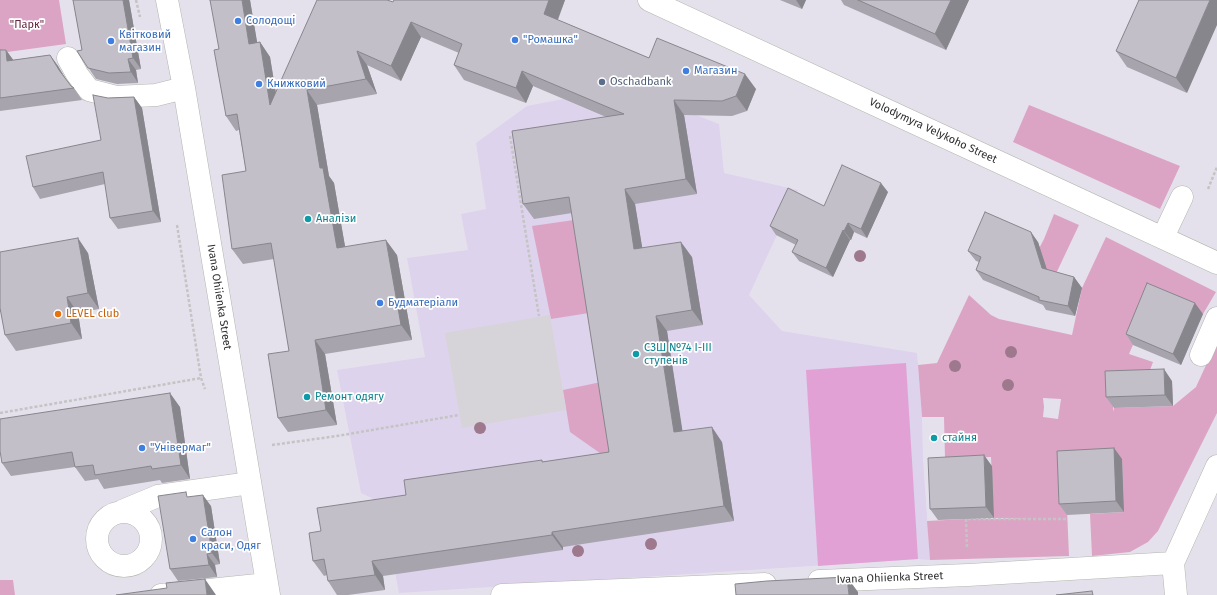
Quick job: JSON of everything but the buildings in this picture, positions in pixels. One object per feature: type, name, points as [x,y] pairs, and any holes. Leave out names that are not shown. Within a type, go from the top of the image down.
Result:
[{"type":"street","name":"Ivana Ohiienka Street","points":[[167,0],[184,88],[268,590]]},
{"type":"street","name":"Volodymyra Velykoho Street","points":[[649,0],[1217,263]]},
{"type":"street","points":[[68,58],[77,74],[89,90],[116,97],[156,95],[184,88]]},
{"type":"street","points":[[1163,237],[1182,197]]},
{"type":"street","points":[[1201,355],[1217,318]]},
{"type":"street","points":[[1176,595],[1172,563],[1217,466]]},
{"type":"street","points":[[122,511],[158,496],[250,483]]},
{"type":"street","name":"Ivana Ohiienka Street","points":[[502,595],[968,575],[1172,563]]},
{"type":"street","points":[[161,595],[268,590]]},
{"type":"path","points":[[510,136],[539,316]]},
{"type":"path","points":[[0,413],[231,373]]},
{"type":"path","points":[[266,446],[460,416]]},
{"type":"path","points":[[966,519],[1068,519]]},
{"type":"shaded area","points":[[650,97],[719,124],[724,173],[798,190],[749,295],[782,331],[917,353],[930,560],[918,559],[399,593],[382,503],[361,493],[337,370],[425,357],[407,258],[468,250],[461,214],[486,209],[476,143],[527,106],[563,99],[617,122]]},
{"type":"shaded area","points":[[550,315],[566,410],[462,428],[445,333]]},
{"type":"shaded area","points":[[906,363],[918,559],[818,566],[806,370]]},
{"type":"green space","name":"\"Парк\"","points":[[0,0],[59,0],[66,44],[0,53]]},
{"type":"green space","points":[[1029,105],[1180,166],[1160,209],[1013,142]]},
{"type":"green space","points":[[1054,214],[1079,225],[1053,280],[1034,258],[1044,239]]},
{"type":"green space","points":[[574,220],[589,313],[551,319],[532,226]]},
{"type":"green space","points":[[1106,237],[1216,292],[1203,314],[1155,294],[1129,354],[1153,362],[1146,381],[1113,383],[1113,412],[1114,408],[1173,406],[1196,387],[1217,341],[1217,413],[1158,531],[1148,542],[1130,552],[1092,556],[1090,514],[1124,512],[1122,460],[1065,462],[1069,556],[930,560],[927,521],[966,519],[1030,519],[994,518],[991,457],[945,459],[944,417],[922,417],[918,365],[937,363],[969,295],[991,315],[999,319],[1072,335],[1082,288]],"holes":[[[1043,398],[1061,399],[1058,419],[1043,417]]]},
{"type":"green space","points":[[601,382],[614,463],[570,432],[563,390]]},
{"type":"green space","points":[[0,580],[13,580],[15,595],[0,595]]},
{"type":"place","name":"Солодощі","points":[[238,21]]},
{"type":"place","name":"\"Ромашка\"","points":[[515,40]]},
{"type":"place","name":"Квітковий магазин","points":[[111,41]]},
{"type":"place","name":"Магазин","points":[[686,71]]},
{"type":"place","name":"Oschadbank","points":[[602,82]]},
{"type":"place","name":"Книжковий","points":[[259,84]]},
{"type":"place","name":"Аналізи","points":[[308,219]]},
{"type":"place","name":"Будматеріали","points":[[380,303]]},
{"type":"place","name":"LEVEL club","points":[[58,314]]},
{"type":"place","name":"СЗШ №74 І-ІІІ ступенів","points":[[636,354]]},
{"type":"place","name":"Ремонт одягу","points":[[307,397]]},
{"type":"place","name":"стайня","points":[[934,438]]},
{"type":"place","name":"\"Універмаг\"","points":[[142,448]]},
{"type":"place","name":"Салон краси, Одяг","points":[[193,539]]}]
